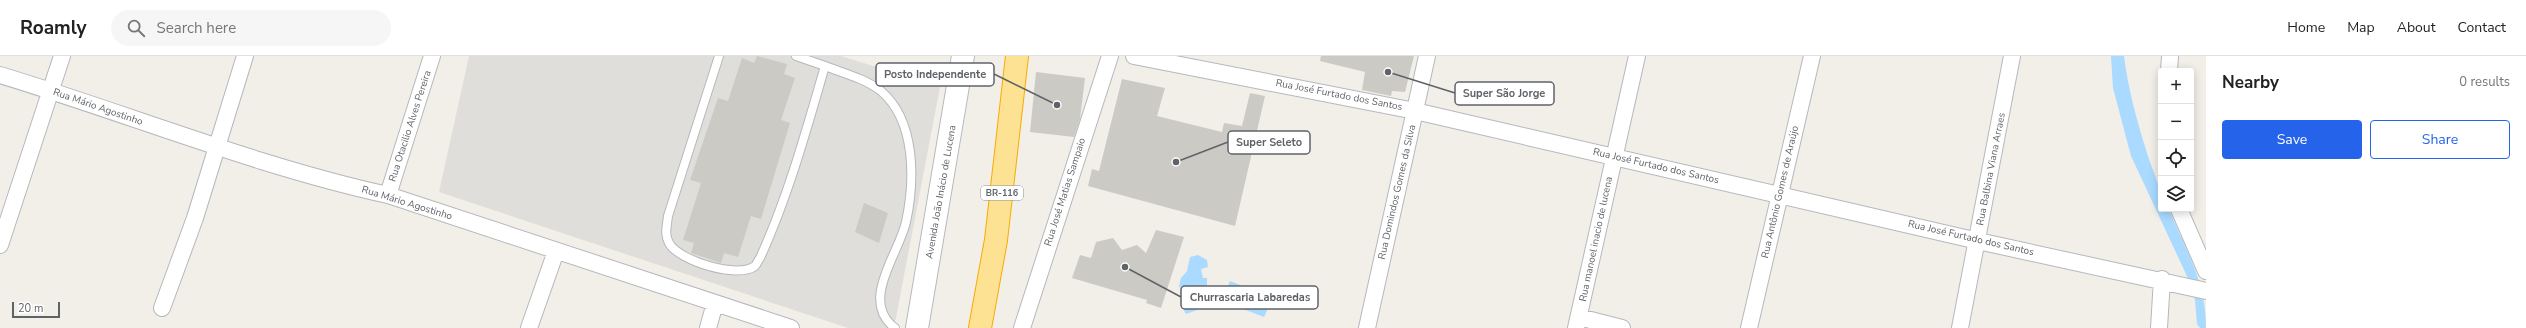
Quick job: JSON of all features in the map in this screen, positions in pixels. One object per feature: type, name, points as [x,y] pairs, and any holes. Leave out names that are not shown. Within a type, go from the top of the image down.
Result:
[{"type":"highway","name":"BR-116","points":[[980,328],[996,240],[1017,56]]},
{"type":"street","points":[[0,245],[62,56]]},
{"type":"street","points":[[162,308],[246,56]]},
{"type":"street","name":"Rua Otacilio Alves Pereira","points":[[388,195],[432,56]]},
{"type":"street","name":"Avenida João Inácio de Lucena","points":[[917,328],[963,56]]},
{"type":"street","name":"Rua José Matias Sampaio","points":[[1022,328],[1110,56]]},
{"type":"street","name":"Rua José Furtado dos Santos","points":[[1134,56],[1415,111],[1614,157],[1780,193],[1978,241],[2206,290]]},
{"type":"street","name":"Rua Domindos Gomes da Silva","points":[[1366,328],[1427,56]]},
{"type":"street","name":"Rua manoel inacio de lucena","points":[[1577,322],[1637,56]]},
{"type":"street","name":"Rua Antônio Gomes de Araújo","points":[[1749,328],[1812,56]]},
{"type":"street","name":"Rua Balbina Viana Arraes","points":[[1960,328],[1978,241],[2012,56]]},
{"type":"street","points":[[2169,68],[2170,56]]},
{"type":"street","name":"Rua Mário Agostinho","points":[[0,75],[345,186],[388,195],[791,328]]},
{"type":"street","points":[[2180,212],[2206,270]]},
{"type":"street","points":[[529,328],[556,251]]},
{"type":"street","points":[[2158,328],[2169,281]]},
{"type":"street","points":[[708,328],[715,303]]},
{"type":"street","points":[[1577,322],[1622,328]]},
{"type":"lane","points":[[719,56],[668,216],[666,233],[674,250],[688,259],[730,270],[745,269],[755,266],[764,248],[785,197],[825,66]]},
{"type":"lane","points":[[796,56],[825,66],[879,90],[894,104],[907,134],[910,181],[906,223],[886,272],[879,307],[882,316],[894,328]]},
{"type":"shaded area","points":[[469,56],[841,56],[940,87],[894,328],[848,328],[439,192]]},
{"type":"water","points":[[2111,56],[2124,56],[2130,93],[2136,117],[2157,180],[2158,212],[2170,212],[2194,267],[2203,295],[2206,328],[2200,328],[2197,324],[2195,300],[2186,274],[2131,156],[2113,88]]},
{"type":"water","points":[[1198,255],[1207,260],[1208,267],[1201,269],[1203,278],[1207,278],[1207,288],[1197,300],[1197,310],[1186,314],[1182,307],[1185,299],[1179,286],[1181,278],[1187,271],[1190,257]]},
{"type":"water","points":[[1230,281],[1273,298],[1264,317],[1222,301]]},
{"type":"building","points":[[757,56],[787,64],[784,74],[795,78],[781,120],[790,123],[761,219],[751,216],[738,257],[724,253],[721,263],[691,253],[694,243],[683,240],[701,183],[690,180],[718,98],[728,101],[742,58],[754,63]]},
{"type":"building","points":[[1321,56],[1414,56],[1405,92],[1392,91],[1391,96],[1362,90],[1365,72],[1320,61]]},
{"type":"building","points":[[1036,72],[1085,78],[1080,119],[1074,137],[1030,132]]},
{"type":"building","points":[[1122,79],[1165,88],[1157,116],[1222,132],[1224,123],[1242,126],[1250,93],[1265,96],[1235,226],[1088,186],[1092,169],[1099,171]]},
{"type":"building","points":[[864,203],[888,213],[879,243],[855,232]]},
{"type":"building","points":[[1156,230],[1184,237],[1161,308],[1146,303],[1147,300],[1072,278],[1080,255],[1091,258],[1096,242],[1113,238],[1122,250],[1137,245],[1146,253]]},
{"type":"place","name":"Super São Jorge","points":[[1388,72]]},
{"type":"place","name":"Posto Independente","points":[[1057,105]]},
{"type":"place","name":"Super Seleto","points":[[1176,162]]},
{"type":"place","name":"Churrascaria Labaredas","points":[[1125,267]]}]
